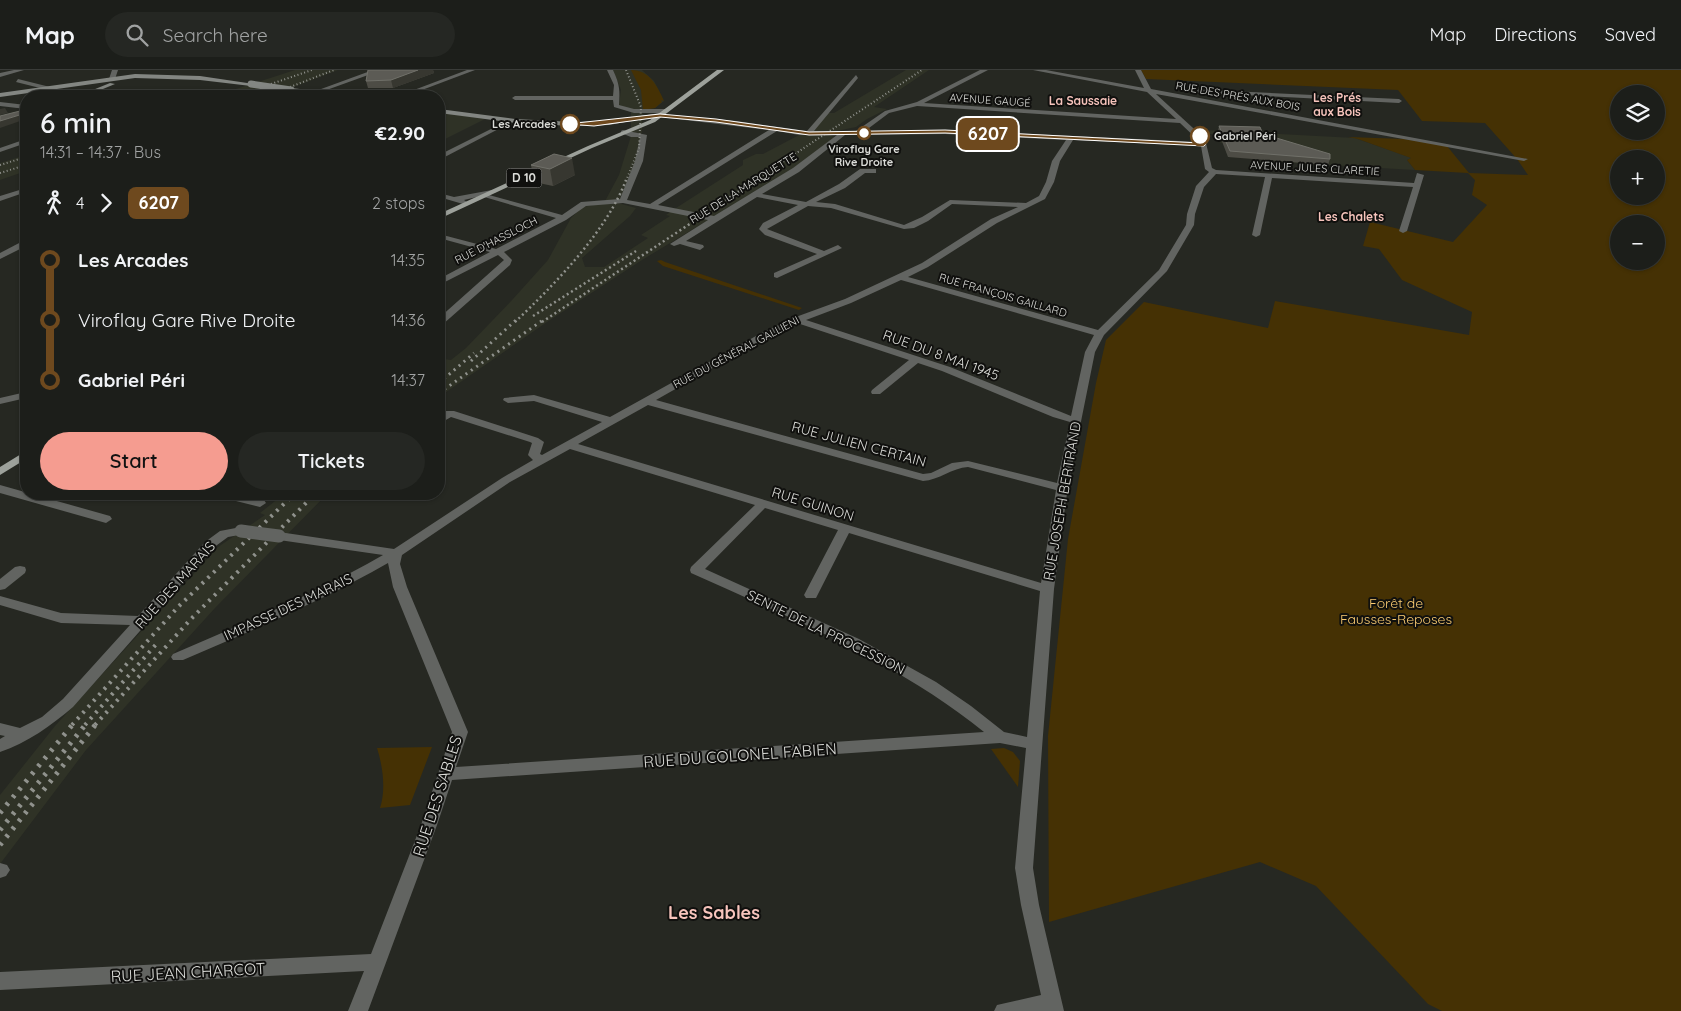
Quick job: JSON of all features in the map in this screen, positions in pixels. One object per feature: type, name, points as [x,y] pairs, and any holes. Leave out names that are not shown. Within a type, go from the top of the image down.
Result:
[{"type":"main road","name":"D 10","points":[[445,214],[623,132],[636,129],[653,121],[721,70]]},
{"type":"main road","name":"D 10","points":[[623,132],[645,120],[660,115]]},
{"type":"main road","points":[[0,472],[20,458]]},
{"type":"street","points":[[0,75],[21,70]]},
{"type":"street","points":[[112,79],[115,70]]},
{"type":"street","points":[[97,90],[150,70]]},
{"type":"street","points":[[322,90],[379,70]]},
{"type":"street","points":[[417,90],[472,70]]},
{"type":"street","points":[[610,70],[617,85],[618,98],[616,106],[629,111],[716,120],[776,130],[843,134],[858,132],[945,132],[1204,144]]},
{"type":"street","points":[[858,132],[886,112],[917,104],[985,70]]},
{"type":"street","name":"RUE DES PRÉS AUX BOIS","points":[[1036,70],[1524,159]]},
{"type":"street","points":[[1138,70],[1148,90],[1203,140],[1209,168],[1214,172]]},
{"type":"street","points":[[34,90],[133,77],[200,78],[291,90]]},
{"type":"street","points":[[809,133],[856,77]]},
{"type":"street","points":[[18,81],[48,88]]},
{"type":"street","points":[[1148,90],[1399,100]]},
{"type":"street","points":[[0,95],[20,92]]},
{"type":"street","points":[[515,98],[618,98]]},
{"type":"street","points":[[0,104],[20,106]]},
{"type":"street","name":"AVENUE GAUGÉ","points":[[917,104],[1183,121]]},
{"type":"street","points":[[628,119],[629,111]]},
{"type":"street","points":[[445,112],[511,120],[565,124],[594,124],[660,115]]},
{"type":"street","points":[[445,155],[511,120]]},
{"type":"street","points":[[594,124],[616,128],[631,135],[644,135]]},
{"type":"street","points":[[623,201],[638,165],[645,131],[636,129]]},
{"type":"street","points":[[652,206],[776,130]]},
{"type":"street","name":"RUE DE LA MARQUETTE","points":[[700,248],[676,243],[800,167],[843,134]]},
{"type":"street","name":"RUE DU GÉNÉRAL GALLIENI","points":[[396,553],[477,499],[758,338],[796,320],[848,302],[925,265],[994,221],[1042,197],[1050,182],[1056,161],[1072,138]]},
{"type":"street","points":[[0,150],[20,143]]},
{"type":"street","points":[[824,254],[763,229],[766,225],[784,218],[806,204],[842,186],[863,171],[873,171]]},
{"type":"street","name":"AVENUE JULES CLARETIE","points":[[1214,172],[1416,185]]},
{"type":"street","name":"RUE JOSEPH BERTRAND","points":[[1053,1007],[1030,905],[1024,868],[1047,589],[1062,488],[1075,420],[1089,356],[1100,334],[1163,271],[1190,225],[1191,214],[1200,186],[1214,172]]},
{"type":"street","points":[[1404,231],[1420,175]]},
{"type":"street","points":[[1256,235],[1269,177]]},
{"type":"street","points":[[7,189],[20,191]]},
{"type":"street","points":[[456,199],[494,191]]},
{"type":"street","points":[[0,199],[20,192]]},
{"type":"street","points":[[757,195],[806,204],[832,206],[904,227],[911,226],[950,202],[1026,206]]},
{"type":"street","points":[[445,196],[468,204]]},
{"type":"street","points":[[485,196],[563,218]]},
{"type":"street","name":"RUE D'HASSLOCH","points":[[445,279],[563,218],[584,204],[623,201],[716,219]]},
{"type":"street","points":[[445,238],[497,252],[506,256],[507,263],[445,318]]},
{"type":"street","points":[[0,256],[20,246]]},
{"type":"street","points":[[777,275],[838,248]]},
{"type":"street","name":"RUE FRANÇOIS GAILLARD","points":[[899,276],[1100,334]]},
{"type":"street","name":"RUE DU 8 MAI 1945","points":[[796,320],[946,369],[1057,415],[1075,420]]},
{"type":"street","points":[[876,392],[917,359]]},
{"type":"street","points":[[0,401],[20,396]]},
{"type":"street","points":[[508,400],[534,398],[612,421]]},
{"type":"street","name":"RUE JULIEN CERTAIN","points":[[646,401],[923,478],[932,478],[954,465],[968,464],[1062,488]]},
{"type":"street","points":[[445,417],[450,413],[534,440],[538,442],[534,455],[542,461]]},
{"type":"street","name":"RUE GUINON","points":[[570,445],[1047,589]]},
{"type":"street","points":[[0,489],[20,495]]},
{"type":"street","points":[[39,500],[106,519]]},
{"type":"street","points":[[248,500],[260,503]]},
{"type":"street","name":"SENTE DE LA PROCESSION","points":[[762,504],[696,570],[872,652],[930,686],[969,712],[1000,737]]},
{"type":"street","points":[[811,595],[845,529]]},
{"type":"street","name":"RUE DES MARAIS","points":[[0,746],[47,721],[68,703],[209,545],[224,534],[241,531],[396,553]]},
{"type":"street","name":"IMPASSE DES MARAIS","points":[[178,657],[290,609],[396,553]]},
{"type":"street","name":"RUE DES SABLES","points":[[358,1011],[428,825],[460,732],[400,587],[394,564],[396,553]]},
{"type":"street","points":[[0,586],[20,570]]},
{"type":"street","points":[[0,600],[61,618],[142,621]]},
{"type":"street","points":[[0,728],[23,735]]},
{"type":"street","name":"RUE DU COLONEL FABIEN","points":[[446,774],[1000,737],[1034,744]]},
{"type":"street","name":"RUE JEAN CHARCOT","points":[[0,982],[377,962]]},
{"type":"street","points":[[1004,1011],[1053,1007]]},
{"type":"shaded area","points":[[295,70],[338,70],[286,90],[233,90]]},
{"type":"shaded area","points":[[613,70],[642,70],[654,81],[664,101],[655,108],[643,110],[642,131],[634,169],[618,203],[636,208],[630,216],[582,258],[585,267],[604,267],[648,238],[641,235],[670,216],[666,215],[676,208],[743,165],[743,160],[756,154],[763,154],[801,134],[809,134],[828,113],[834,113],[906,70],[929,70],[874,107],[887,109],[856,127],[832,132],[829,135],[835,137],[794,168],[642,260],[547,322],[445,393],[445,359],[451,360],[466,348],[513,299],[548,260],[571,218],[582,207],[604,203],[619,175],[631,136],[631,110],[619,105],[621,90]]},
{"type":"shaded area","points":[[445,113],[485,119],[445,139]]},
{"type":"shaded area","points":[[1203,130],[1355,138],[1412,158],[1407,160],[1415,170],[1275,162],[1273,159],[1228,157],[1226,147],[1228,145],[1216,141],[1212,134],[1206,134]]},
{"type":"shaded area","points":[[20,157],[20,173],[0,180],[0,163]]},
{"type":"shaded area","points":[[276,500],[321,500],[215,608],[86,750],[0,864],[0,795],[55,726],[218,547],[265,515],[260,513]]},
{"type":"green space","points":[[631,70],[648,76],[655,84],[664,101],[661,100],[662,102],[655,108],[643,110],[641,90]]},
{"type":"green space","name":"Forêt de Fausses-Reposes","points":[[1141,70],[1681,70],[1681,1011],[1442,1011],[1428,1004],[1316,886],[1260,862],[1049,922],[1048,736],[1068,539],[1096,383],[1106,340],[1144,302],[1268,328],[1275,301],[1469,335],[1472,312],[1402,280],[1379,249],[1363,246],[1370,222],[1453,242],[1487,205],[1472,195],[1475,180],[1468,173],[1415,170],[1407,160],[1411,158],[1348,137],[1404,139],[1447,146],[1469,173],[1528,175],[1517,159],[1485,123],[1422,121],[1398,90],[1146,79]]},
{"type":"green space","points":[[661,260],[802,308],[799,310],[663,266],[657,261]]},
{"type":"green space","points":[[432,747],[410,805],[380,808],[383,794],[383,778],[377,748]]},
{"type":"green space","points":[[1004,748],[1013,752],[1020,761],[1018,787],[991,749]]},
{"type":"building","points":[[368,70],[418,70],[391,80],[366,81]]},
{"type":"building","points":[[20,111],[20,115],[0,121],[0,116]]},
{"type":"building","points":[[1219,126],[1260,127],[1263,134],[1330,154],[1330,159],[1230,151]]},
{"type":"building","points":[[554,154],[572,158],[550,169],[531,165]]},
{"type":"railway","points":[[271,84],[312,70]]},
{"type":"railway","points":[[290,87],[334,70]]},
{"type":"railway","points":[[626,70],[641,107],[639,148],[626,181]]},
{"type":"railway","points":[[754,181],[922,70]]},
{"type":"railway","points":[[0,165],[20,159]]},
{"type":"railway","points":[[0,173],[20,167]]},
{"type":"railway","points":[[515,322],[562,274],[593,238],[617,199],[626,180]]},
{"type":"railway","points":[[542,322],[756,180]]},
{"type":"railway","points":[[533,316],[636,251]]},
{"type":"railway","points":[[471,361],[516,320]]},
{"type":"railway","points":[[445,389],[543,320]]},
{"type":"railway","points":[[445,378],[474,353]]},
{"type":"railway","points":[[72,725],[178,607],[288,500]]},
{"type":"railway","points":[[95,725],[191,619],[309,500]]},
{"type":"railway","points":[[85,725],[159,641]]},
{"type":"railway","points":[[0,813],[73,724]]},
{"type":"railway","points":[[0,830],[86,724]]},
{"type":"railway","points":[[0,845],[96,724]]},
{"type":"bus line","name":"6207","points":[[570,124],[594,124],[660,115],[716,120],[790,132],[809,133],[945,132],[1204,144],[1200,136]]},
{"type":"place","name":"Les Arcades","points":[[570,124]]},
{"type":"place","name":"Viroflay Gare Rive Droite","points":[[864,133]]},
{"type":"place","name":"Gabriel Péri","points":[[1200,136]]},
{"type":"district","name":"La Saussaie","points":[[1083,101]]},
{"type":"district","name":"Les Prés aux Bois","points":[[1337,105]]},
{"type":"district","name":"Les Chalets","points":[[1351,217]]},
{"type":"district","name":"Les Sables","points":[[714,913]]}]
